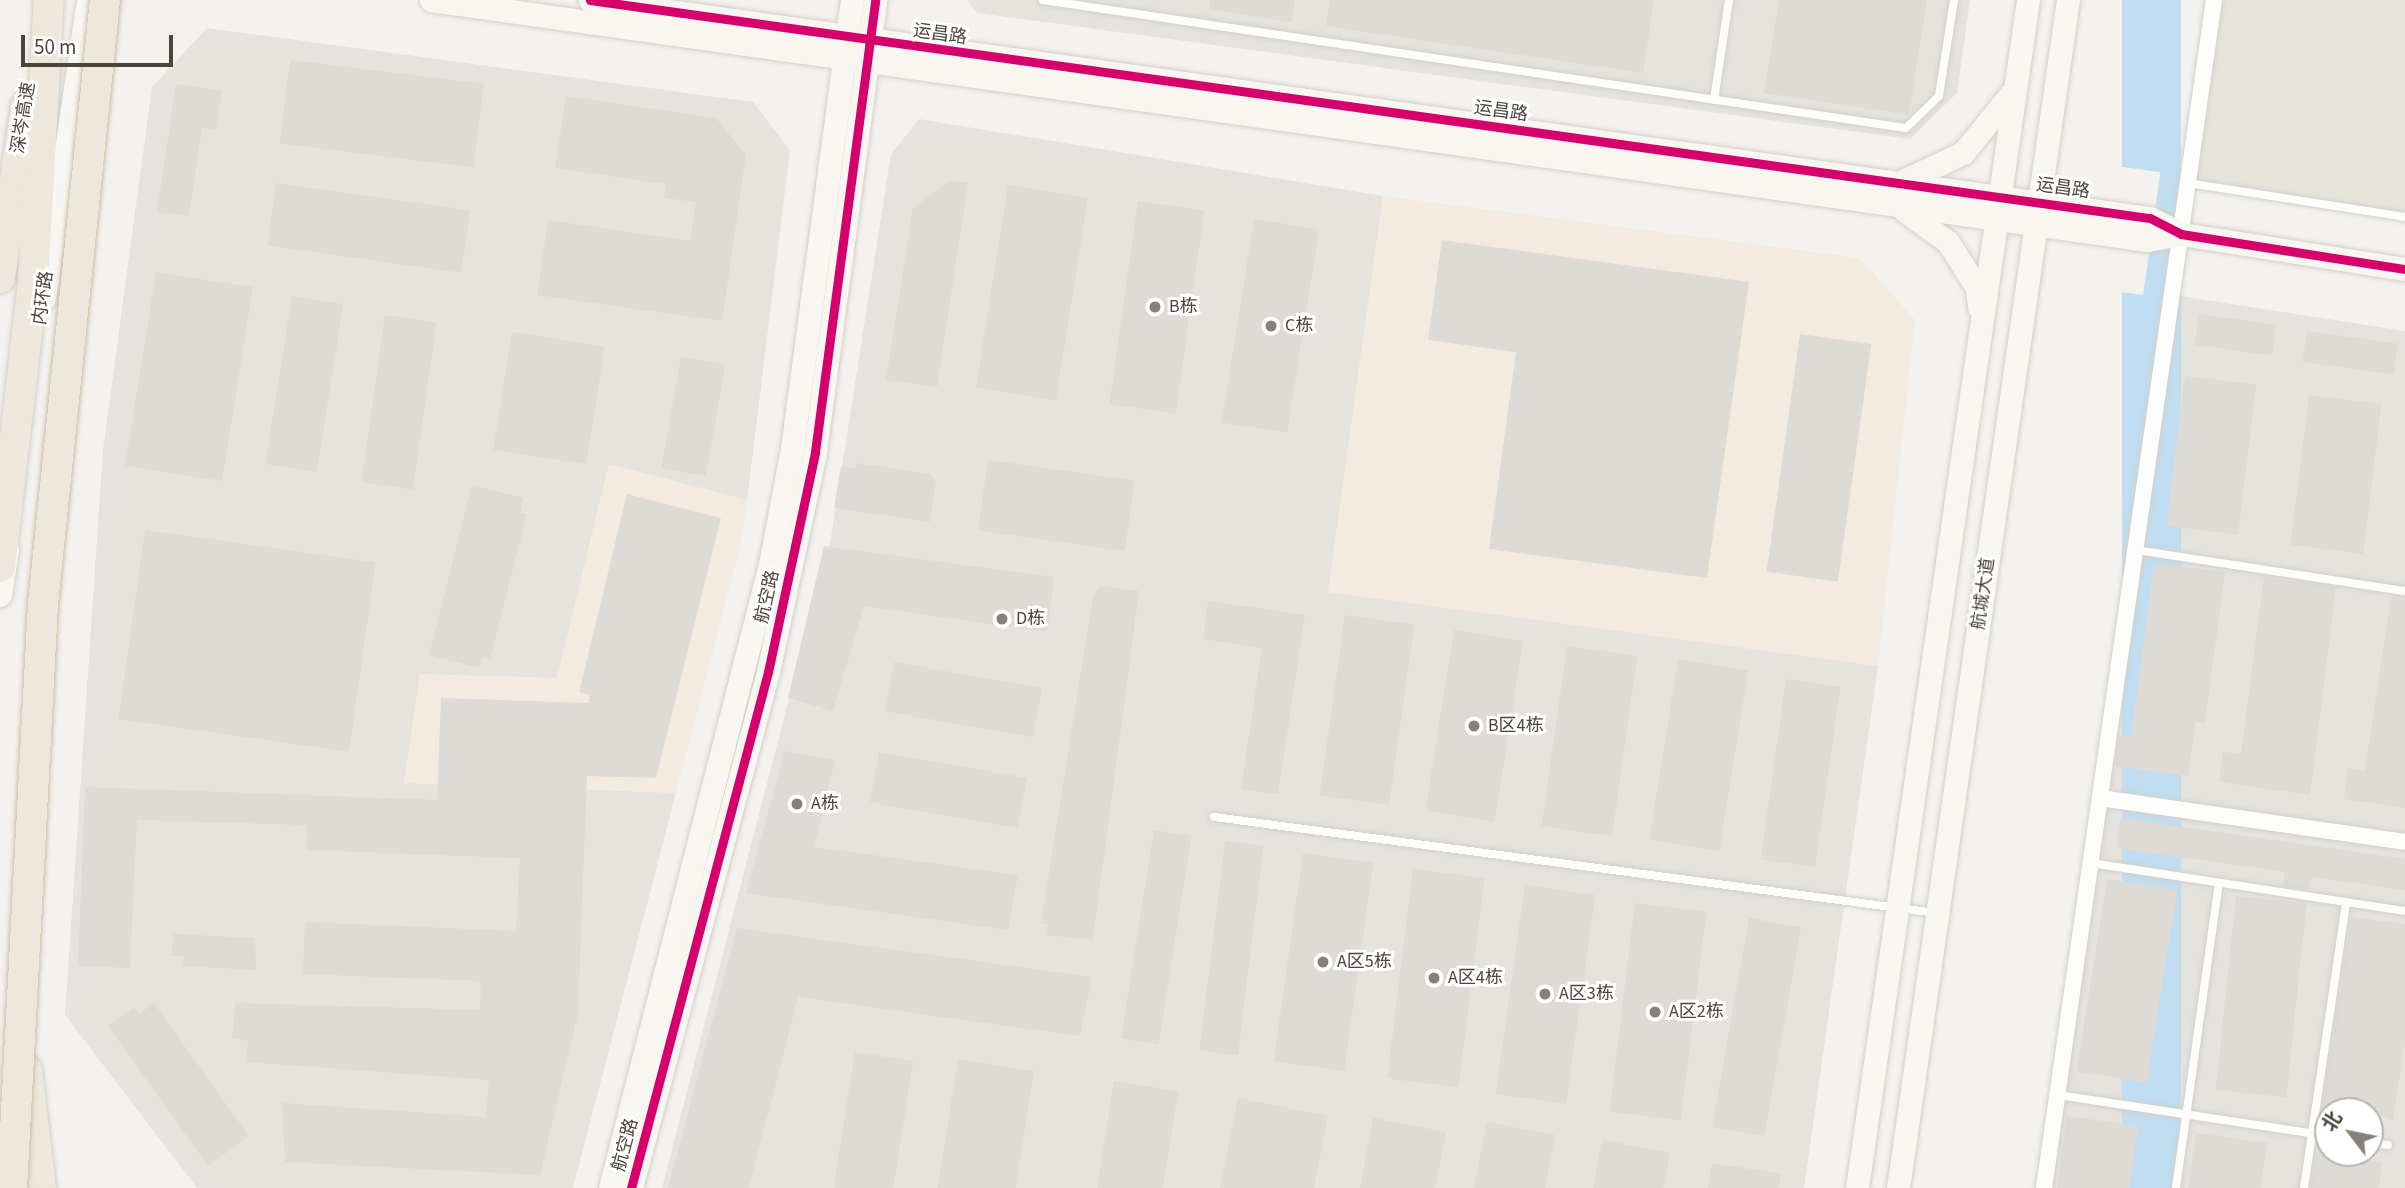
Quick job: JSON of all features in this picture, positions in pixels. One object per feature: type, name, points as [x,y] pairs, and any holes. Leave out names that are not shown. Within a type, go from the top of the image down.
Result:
[{"type":"highway","name":"深岑高速","points":[[0,278],[42,0]]},
{"type":"highway","points":[[0,568],[33,282],[49,0]]},
{"type":"highway","points":[[12,1188],[18,991],[43,604],[107,0]]},
{"type":"highway","points":[[18,991],[41,1188]]},
{"type":"street","name":"内环路","points":[[0,595],[88,0]]},
{"type":"street","points":[[82,40],[107,0]]},
{"type":"street","name":"运昌路","points":[[437,0],[508,5],[1896,182],[1998,208]]},
{"type":"street","name":"运昌路","points":[[590,0],[856,51],[1886,204],[1998,208],[2038,213],[2405,269]]},
{"type":"street","name":"航空路","points":[[631,1188],[768,672],[810,479],[856,51],[852,0]]},
{"type":"street","name":"航空路","points":[[610,1188],[770,564],[792,449],[856,51],[875,0]]},
{"type":"street","points":[[1857,1188],[2028,0]]},
{"type":"street","name":"航城大道","points":[[1898,1188],[2068,0]]},
{"type":"street","points":[[2044,1188],[2214,0]]},
{"type":"street","points":[[1896,182],[1920,178],[1964,153],[2016,82]]},
{"type":"street","points":[[1886,204],[1948,242],[1977,289],[1981,321]]},
{"type":"street","points":[[2100,798],[2405,842]]},
{"type":"lane","points":[[1043,0],[1906,128],[1938,96],[1954,0]]},
{"type":"lane","points":[[1714,100],[1729,0]]},
{"type":"lane","points":[[2188,183],[2405,217]]},
{"type":"lane","points":[[2136,550],[2405,591]]},
{"type":"lane","points":[[1214,817],[1938,913]]},
{"type":"lane","points":[[2091,863],[2405,911]]},
{"type":"lane","points":[[2176,1188],[2219,883]]},
{"type":"lane","points":[[2304,1188],[2346,902]]},
{"type":"lane","points":[[2057,1095],[2312,1134]]},
{"type":"lane","points":[[2384,1145],[2388,1145]]},
{"type":"shaded area","points":[[967,0],[1970,0],[1957,93],[1910,139],[977,13]]},
{"type":"shaded area","points":[[2214,0],[2405,0],[2405,217],[2188,183]]},
{"type":"shaded area","points":[[207,28],[753,102],[790,150],[747,500],[609,464],[557,678],[420,674],[404,783],[676,793],[573,1188],[197,1188],[65,1015],[103,450],[152,87]]},
{"type":"shaded area","points":[[919,119],[1383,196],[1328,592],[1878,666],[1804,1188],[662,1188],[831,537],[891,154]]},
{"type":"shaded area","points":[[1383,196],[1860,258],[1915,320],[1878,666],[1328,592]]},
{"type":"shaded area","points":[[2173,295],[2405,331],[2405,1188],[2044,1188]]},
{"type":"shaded area","points":[[609,464],[747,500],[741,544],[676,793],[404,783],[420,674],[557,678]]},
{"type":"water","points":[[2122,0],[2181,0],[2181,1188],[2122,1188]]},
{"type":"pier","points":[[2095,163],[2160,172],[2143,295],[2078,286]]},
{"type":"building","points":[[1210,0],[1295,0],[1292,22],[1209,9]]},
{"type":"building","points":[[1330,0],[1654,0],[1643,73],[1326,26]]},
{"type":"building","points":[[1779,0],[1927,0],[1909,115],[1764,93]]},
{"type":"building","points":[[290,60],[484,84],[473,167],[280,143]]},
{"type":"building","points":[[176,84],[222,91],[216,129],[202,128],[189,216],[157,212]]},
{"type":"building","points":[[566,96],[716,118],[746,155],[722,321],[537,295],[548,220],[690,241],[696,202],[664,198],[666,184],[555,168]]},
{"type":"building","points":[[950,180],[968,183],[937,387],[886,380],[913,208]]},
{"type":"building","points":[[276,183],[470,210],[461,273],[267,245]]},
{"type":"building","points":[[1008,185],[1088,198],[1056,400],[976,387]]},
{"type":"building","name":"B栋","points":[[1138,201],[1204,210],[1176,413],[1109,404]]},
{"type":"building","name":"C栋","points":[[1254,219],[1319,229],[1287,433],[1222,422]]},
{"type":"building","points":[[1442,240],[1749,282],[1707,578],[1489,549],[1516,352],[1428,340]]},
{"type":"building","points":[[156,272],[253,287],[222,481],[125,466]]},
{"type":"building","points":[[292,296],[343,304],[317,472],[265,464]]},
{"type":"building","points":[[2199,314],[2276,325],[2272,356],[2195,345]]},
{"type":"building","points":[[385,315],[436,322],[413,490],[361,482]]},
{"type":"building","points":[[2307,331],[2398,344],[2394,375],[2303,362]]},
{"type":"building","points":[[512,332],[605,347],[586,464],[493,450]]},
{"type":"building","points":[[1800,334],[1871,344],[1838,582],[1767,572]]},
{"type":"building","points":[[681,357],[725,365],[706,476],[661,468]]},
{"type":"building","points":[[2185,376],[2256,385],[2238,535],[2167,526]]},
{"type":"building","points":[[2309,395],[2381,404],[2363,554],[2291,545]]},
{"type":"building","points":[[988,460],[1135,481],[1125,551],[978,530]]},
{"type":"building","points":[[856,463],[930,474],[936,481],[930,522],[834,508],[841,466],[856,468]]},
{"type":"building","points":[[472,485],[523,498],[520,513],[527,514],[490,659],[482,657],[479,668],[429,655]]},
{"type":"building","points":[[627,494],[721,518],[656,778],[587,776],[578,1013],[540,1175],[285,1162],[282,1103],[486,1117],[489,1080],[246,1062],[248,1040],[232,1039],[235,1003],[480,1010],[481,981],[303,974],[305,922],[516,931],[520,858],[306,850],[307,825],[137,820],[130,968],[78,966],[85,787],[437,800],[441,698],[588,703],[590,695],[579,692]]},
{"type":"building","points":[[145,530],[376,562],[349,752],[118,719]]},
{"type":"building","name":"D栋","points":[[824,546],[1054,577],[1047,632],[864,606],[833,711],[788,698]]},
{"type":"building","points":[[2154,563],[2225,572],[2205,723],[2196,721],[2188,776],[2115,766],[2119,736],[2131,737]]},
{"type":"building","points":[[2264,577],[2336,587],[2310,795],[2219,782],[2223,752],[2241,754]]},
{"type":"building","points":[[1100,586],[1139,591],[1093,940],[1047,935],[1048,924],[1041,923],[1093,596]]},
{"type":"building","points":[[2391,597],[2405,600],[2405,808],[2344,799],[2348,768],[2365,771]]},
{"type":"building","points":[[1208,601],[1305,615],[1278,794],[1241,789],[1262,648],[1203,639]]},
{"type":"building","points":[[1345,615],[1414,625],[1389,805],[1320,795]]},
{"type":"building","name":"B区4栋","points":[[1454,630],[1523,641],[1495,822],[1425,811]]},
{"type":"building","points":[[1567,646],[1637,656],[1612,836],[1542,826]]},
{"type":"building","points":[[1678,659],[1748,670],[1719,851],[1649,840]]},
{"type":"building","points":[[894,662],[1042,688],[1033,737],[885,711]]},
{"type":"building","points":[[1786,679],[1840,687],[1815,867],[1761,859]]},
{"type":"building","name":"A栋","points":[[785,751],[835,760],[814,847],[1018,875],[1008,930],[746,893]]},
{"type":"building","points":[[879,752],[1027,778],[1018,828],[870,802]]},
{"type":"building","points":[[2121,818],[2405,859],[2405,890],[2311,877],[2309,890],[2283,886],[2285,872],[2116,848]]},
{"type":"building","points":[[1154,830],[1192,836],[1159,1044],[1121,1038]]},
{"type":"building","points":[[1225,841],[1264,846],[1238,1055],[1199,1050]]},
{"type":"building","name":"A区5栋","points":[[1303,853],[1373,863],[1344,1071],[1274,1061]]},
{"type":"building","name":"A区4栋","points":[[1413,869],[1484,878],[1459,1087],[1387,1078]]},
{"type":"building","points":[[2107,879],[2177,890],[2147,1083],[2076,1072]]},
{"type":"building","name":"A区3栋","points":[[1525,885],[1595,895],[1566,1104],[1496,1094]]},
{"type":"building","points":[[2236,896],[2307,903],[2286,1097],[2216,1090]]},
{"type":"building","name":"A区2栋","points":[[1635,903],[1706,912],[1681,1120],[1609,1111]]},
{"type":"building","points":[[2351,917],[2405,924],[2405,1041],[2393,1120],[2384,1116],[2384,1097],[2324,1097]]},
{"type":"building","points":[[1749,918],[1801,927],[1764,1136],[1712,1127]]},
{"type":"building","points":[[737,928],[1092,977],[1080,1036],[798,997],[749,1188],[668,1188]]},
{"type":"building","points":[[174,934],[255,938],[256,970],[183,966],[184,956],[171,956]]},
{"type":"building","points":[[154,1003],[249,1136],[208,1166],[108,1026],[134,1007],[139,1014]]},
{"type":"building","points":[[855,1052],[913,1061],[893,1188],[834,1187]]},
{"type":"building","points":[[958,1059],[1034,1071],[1016,1188],[938,1188]]},
{"type":"building","points":[[1114,1081],[1178,1091],[1163,1188],[1097,1188]]},
{"type":"building","points":[[1238,1098],[1328,1116],[1314,1188],[1220,1188]]},
{"type":"building","points":[[2067,1116],[2138,1126],[2129,1188],[2057,1188]]},
{"type":"building","points":[[1373,1118],[1446,1132],[1435,1188],[1360,1188]]},
{"type":"building","points":[[1487,1122],[1555,1135],[1545,1188],[1474,1188]]},
{"type":"building","points":[[2196,1133],[2267,1143],[2261,1188],[2188,1188]]},
{"type":"building","points":[[1602,1140],[1670,1153],[1663,1188],[1593,1188]]},
{"type":"building","points":[[1712,1163],[1781,1174],[1779,1188],[1708,1188]]},
{"type":"building","points":[[2314,1167],[2382,1167],[2379,1188],[2311,1188]]},
{"type":"cycle path","points":[[590,0],[2150,218],[2181,234],[2405,269]]},
{"type":"cycle path","points":[[631,1188],[768,672],[815,452],[875,0]]},
{"type":"place","name":"B栋","points":[[1155,307]]},
{"type":"place","name":"C栋","points":[[1271,326]]},
{"type":"place","name":"D栋","points":[[1002,619]]},
{"type":"place","name":"B区4栋","points":[[1474,726]]},
{"type":"place","name":"A栋","points":[[797,804]]},
{"type":"place","name":"A区5栋","points":[[1323,962]]},
{"type":"place","name":"A区4栋","points":[[1434,978]]},
{"type":"place","name":"A区3栋","points":[[1545,994]]},
{"type":"place","name":"A区2栋","points":[[1655,1012]]}]
